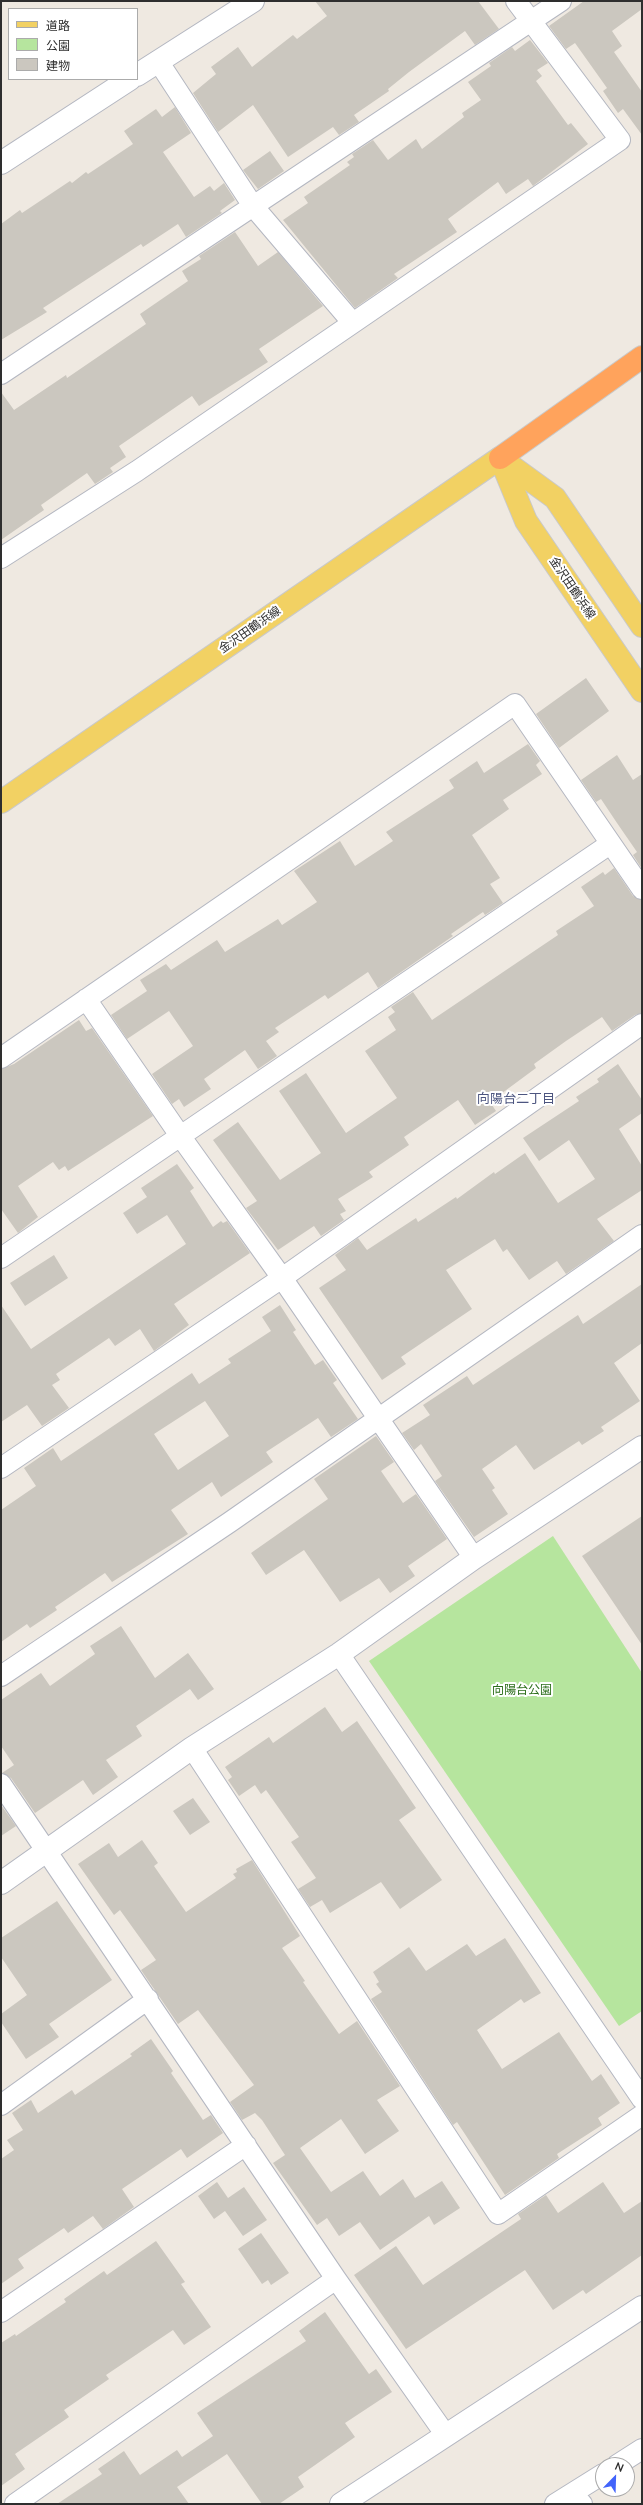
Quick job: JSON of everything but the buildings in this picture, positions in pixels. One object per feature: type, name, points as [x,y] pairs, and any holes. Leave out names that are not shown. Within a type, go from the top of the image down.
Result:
[{"type":"highway","points":[[500,458],[642,357]]},
{"type":"main road","points":[[500,458],[555,498],[642,626]]},
{"type":"main road","name":"金沢田鶴浜線","points":[[1,802],[500,458],[526,521],[642,691]]},
{"type":"street","points":[[138,73],[253,1]]},
{"type":"street","points":[[1,558],[136,471],[620,140],[516,1]]},
{"type":"street","points":[[1,374],[532,22],[561,1]]},
{"type":"street","points":[[158,61],[253,206],[352,322]]},
{"type":"street","points":[[1,163],[128,80]]},
{"type":"street","points":[[1,1058],[515,704],[642,889]]},
{"type":"street","points":[[1,1258],[610,844]]},
{"type":"street","points":[[86,999],[181,1137],[282,1278],[474,1558]]},
{"type":"street","points":[[1,1468],[282,1278],[642,1024]]},
{"type":"street","points":[[1,1676],[230,1522],[642,1235]]},
{"type":"street","points":[[1,1883],[192,1748],[339,1654],[474,1558],[642,1447]]},
{"type":"street","points":[[339,1654],[642,2098]]},
{"type":"street","points":[[192,1748],[498,2214],[642,2115]]},
{"type":"street","points":[[1,1784],[148,1999],[336,2279],[446,2434]]},
{"type":"street","points":[[1,2105],[148,1999]]},
{"type":"street","points":[[1,2312],[246,2145]]},
{"type":"street","points":[[14,2504],[336,2279]]},
{"type":"street","points":[[341,2504],[642,2306]]},
{"type":"street","points":[[630,2457],[642,2449]]},
{"type":"street","points":[[569,2501],[595,2480]]},
{"type":"green space","name":"向陽台公園","points":[[553,1536],[642,1673],[642,2011],[619,2026],[369,1661]]},
{"type":"district","name":"向陽台二丁目","points":[[516,1099]]}]
